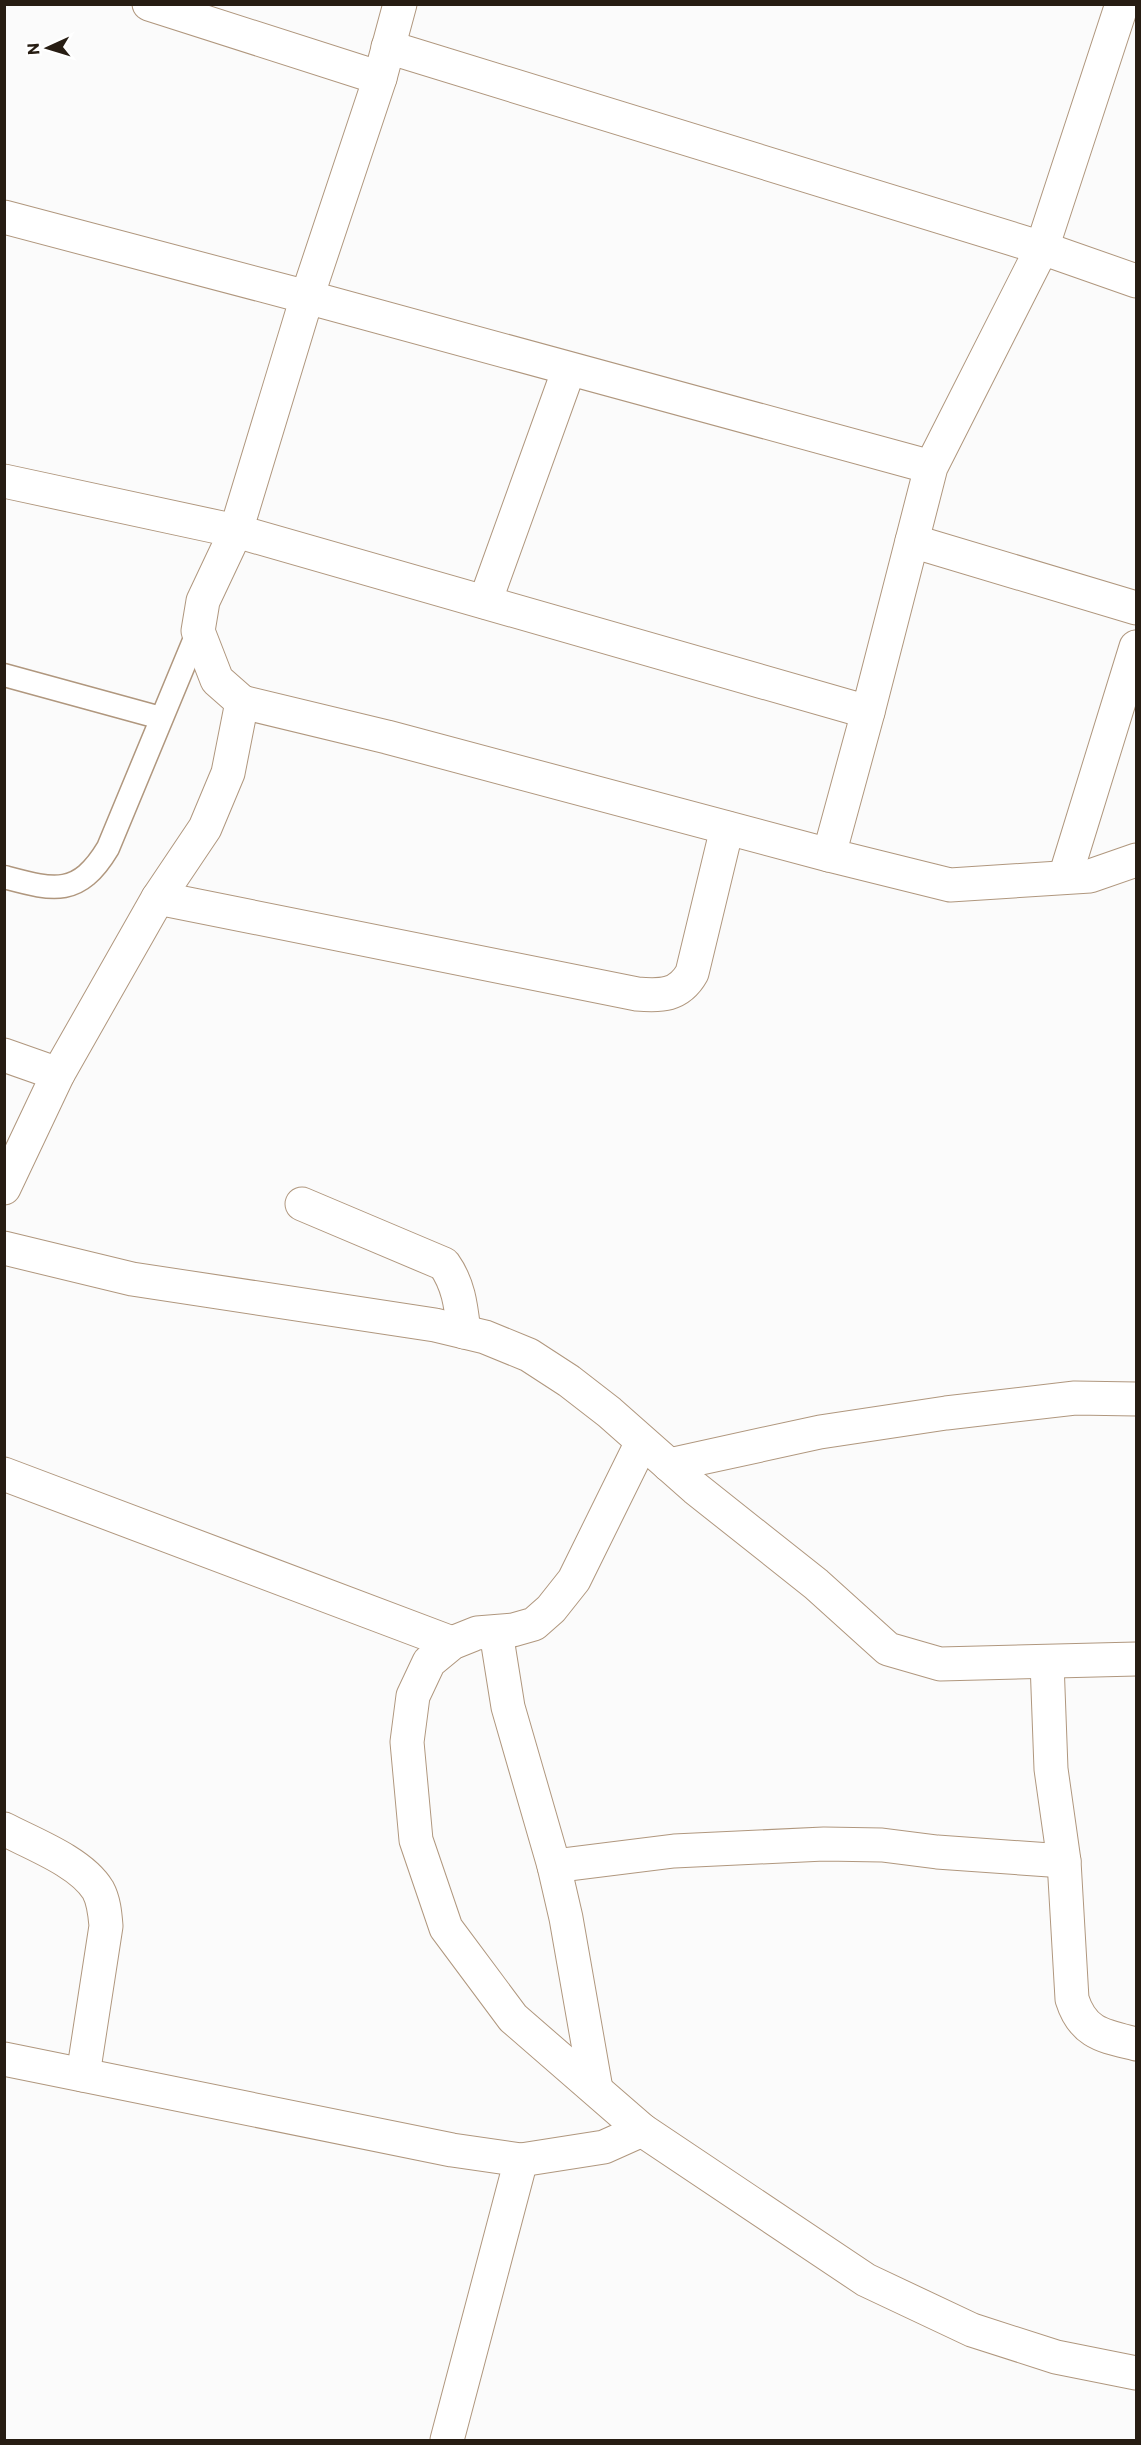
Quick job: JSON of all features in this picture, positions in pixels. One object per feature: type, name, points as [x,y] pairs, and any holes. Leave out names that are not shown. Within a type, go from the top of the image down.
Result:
[{"type":"street","points":[[149,4],[384,63],[1042,248],[1137,281]]},
{"type":"street","points":[[400,4],[384,63],[307,297],[236,531],[203,601],[198,631],[217,680],[242,702],[387,737],[950,885],[1090,876],[1137,860]]},
{"type":"street","points":[[829,855],[931,467],[1042,248],[1122,4]]},
{"type":"street","points":[[4,217],[931,467]]},
{"type":"street","points":[[485,602],[569,369]]},
{"type":"street","points":[[4,481],[236,531],[868,712]]},
{"type":"street","points":[[912,541],[1137,608]]},
{"type":"street","points":[[1065,877],[1137,647]]},
{"type":"street","points":[[4,1188],[58,1074],[158,898],[205,828],[228,773],[242,702]]},
{"type":"street","points":[[158,898],[656,996],[673,993],[686,984],[692,973],[727,828]]},
{"type":"street","points":[[4,1055],[58,1074]]},
{"type":"street","points":[[302,1204],[444,1264],[460,1295],[464,1332]]},
{"type":"street","points":[[4,1248],[132,1279],[435,1325],[485,1337],[529,1355],[569,1381],[816,1584],[888,1649],[940,1664],[1137,1659]]},
{"type":"street","points":[[669,1465],[820,1432],[946,1413],[1075,1398],[1137,1399]]},
{"type":"street","points":[[642,1442],[574,1580],[552,1610],[534,1624],[513,1630],[477,1633],[452,1643],[429,1662],[413,1696],[407,1742],[416,1840],[446,1928],[513,2018],[642,2130],[866,2280],[972,2330],[1056,2357],[1137,2373]]},
{"type":"street","points":[[4,1474],[452,1643]]},
{"type":"street","points":[[496,1632],[508,1707],[554,1866],[579,1987],[596,2089]]},
{"type":"street","points":[[1047,1662],[1051,1769],[1064,1861],[1072,1999],[1077,2014],[1086,2026],[1098,2034],[1137,2044]]},
{"type":"street","points":[[4,1829],[81,1871],[98,1890],[105,1907],[106,1926],[83,2074]]},
{"type":"street","points":[[554,1866],[674,1851],[824,1844],[882,1845],[937,1852],[1064,1861]]},
{"type":"street","points":[[4,2059],[452,2150],[521,2160],[604,2147],[642,2130]]},
{"type":"street","points":[[447,2440],[521,2160]]},
{"type":"lane","points":[[4,878],[45,888],[64,887],[81,879],[97,866],[108,848],[198,631]]},
{"type":"lane","points":[[4,675],[161,718]]}]
